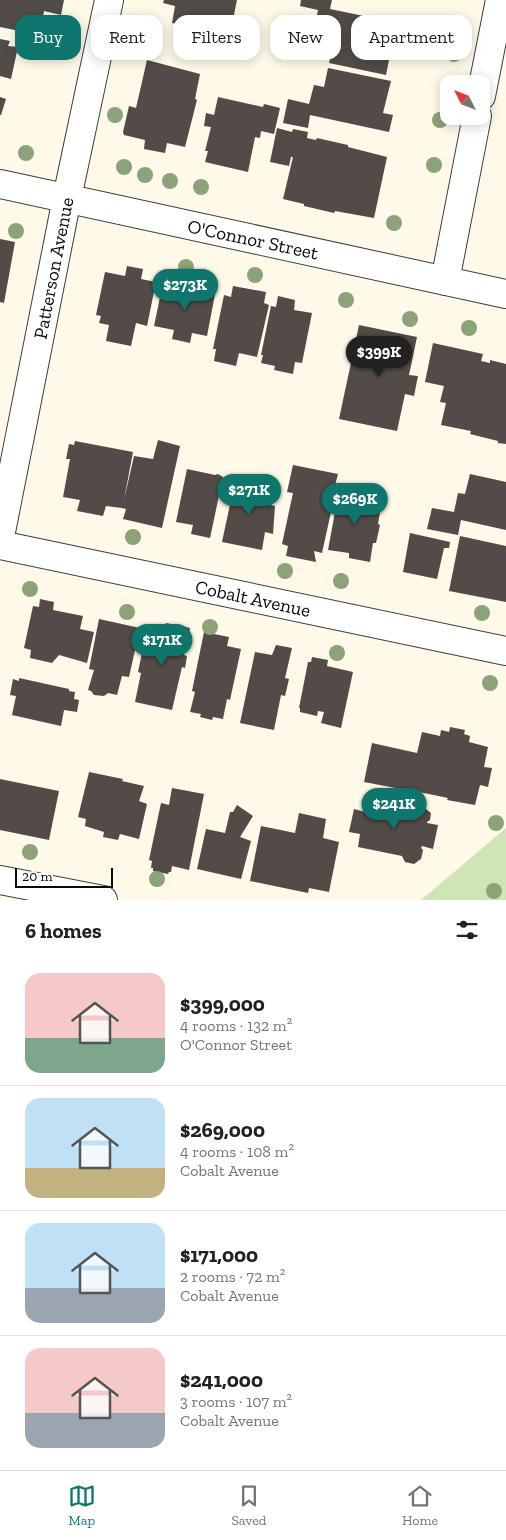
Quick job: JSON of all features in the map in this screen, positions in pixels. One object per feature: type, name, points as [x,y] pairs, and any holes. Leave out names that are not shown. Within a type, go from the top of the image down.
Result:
[{"type":"street","name":"Patterson Avenue","points":[[0,537],[67,198],[110,0]]},
{"type":"street","points":[[485,75],[500,0]]},
{"type":"street","points":[[445,281],[475,125]]},
{"type":"street","name":"O'Connor Street","points":[[0,184],[506,294]]},
{"type":"street","name":"Cobalt Avenue","points":[[0,545],[506,651]]},
{"type":"street","points":[[0,880],[103,900]]},
{"type":"green space","points":[[506,828],[506,900],[421,900]]},
{"type":"building","points":[[0,0],[64,0],[61,15],[44,11],[43,15],[15,15],[15,30],[0,27]]},
{"type":"building","points":[[164,0],[237,0],[234,15],[173,15],[175,6],[163,3]]},
{"type":"building","points":[[301,0],[332,0],[330,9],[359,15],[351,15],[351,60],[389,60],[386,75],[329,63],[330,60],[341,60],[341,15],[317,15],[318,10],[300,6]]},
{"type":"building","points":[[0,39],[10,41],[8,46],[15,47],[15,60],[11,79],[0,76]]},
{"type":"building","points":[[147,60],[200,74],[195,99],[197,100],[185,147],[167,143],[165,153],[144,149],[145,140],[124,135],[129,106],[136,108]]},
{"type":"building","points":[[328,68],[391,81],[383,113],[393,115],[389,132],[310,115],[308,128],[283,123],[288,99],[309,104],[314,85],[324,87]]},
{"type":"building","points":[[0,97],[6,99],[1,115],[0,115]]},
{"type":"building","points":[[218,97],[263,107],[264,104],[280,108],[274,134],[261,131],[260,138],[255,137],[248,172],[205,162],[208,151],[205,151],[211,127],[204,126],[206,113],[214,115]]},
{"type":"building","points":[[277,128],[292,132],[293,129],[308,132],[307,138],[316,140],[317,138],[348,145],[348,147],[387,157],[374,218],[335,211],[334,213],[283,199],[293,157],[291,157],[289,166],[270,162]]},
{"type":"building","points":[[0,239],[15,242],[4,303],[0,302]]},
{"type":"building","points":[[127,266],[143,269],[141,279],[156,282],[147,326],[136,323],[131,346],[106,341],[109,325],[99,323],[101,316],[96,315],[105,272],[125,276]]},
{"type":"building","points":[[163,283],[191,289],[192,284],[216,289],[207,336],[192,333],[190,343],[172,339],[174,330],[154,326]]},
{"type":"building","points":[[233,286],[266,292],[264,303],[269,305],[257,357],[239,353],[236,366],[214,361],[216,349],[213,349],[224,295],[231,297]]},
{"type":"building","points":[[278,296],[295,300],[294,310],[312,313],[302,363],[295,362],[293,374],[274,370],[275,366],[261,363],[271,306],[276,307]]},
{"type":"building","points":[[359,325],[417,337],[409,375],[418,376],[414,396],[405,394],[397,431],[339,419]]},
{"type":"building","points":[[433,343],[483,354],[481,361],[490,363],[490,360],[506,364],[506,444],[470,434],[471,431],[441,425],[446,403],[440,402],[444,386],[425,382]]},
{"type":"building","points":[[158,440],[180,446],[162,528],[123,519],[126,509],[122,508],[106,506],[103,516],[77,511],[80,500],[63,497],[70,459],[66,459],[69,444],[74,445],[75,441],[133,452],[124,500],[134,456],[153,459]]},
{"type":"building","points":[[293,465],[338,474],[322,553],[314,551],[316,562],[286,556],[288,546],[282,544],[293,493],[287,492]]},
{"type":"building","points":[[187,469],[218,474],[223,477],[210,538],[191,534],[193,525],[176,522]]},
{"type":"building","points":[[470,474],[506,482],[506,530],[461,520],[458,535],[427,529],[432,508],[454,512],[458,493],[465,494]]},
{"type":"building","points":[[235,481],[273,490],[271,505],[275,506],[273,534],[265,532],[262,550],[222,542]]},
{"type":"building","points":[[342,486],[370,492],[369,503],[381,506],[378,524],[380,525],[376,543],[373,543],[370,562],[349,558],[349,553],[328,550],[335,512],[338,513]]},
{"type":"building","points":[[410,533],[450,542],[449,548],[444,548],[437,579],[403,572]]},
{"type":"building","points":[[460,536],[506,546],[506,602],[449,591]]},
{"type":"building","points":[[40,599],[54,602],[53,610],[83,616],[80,629],[94,632],[87,663],[59,655],[52,663],[30,658],[31,650],[24,648],[33,606],[39,607]]},
{"type":"building","points":[[99,619],[140,628],[129,677],[122,676],[117,695],[108,693],[104,696],[94,695],[88,690],[94,670],[89,669]]},
{"type":"building","points":[[166,623],[190,628],[184,655],[187,656],[185,668],[182,667],[172,710],[135,702],[141,673],[138,672],[147,629],[164,633]]},
{"type":"building","points":[[204,632],[229,637],[227,646],[241,649],[230,700],[227,699],[223,719],[213,717],[212,720],[200,717],[201,714],[190,712],[195,692],[192,691]]},
{"type":"building","points":[[276,645],[292,648],[285,678],[289,679],[285,696],[281,695],[274,730],[240,723],[255,652],[272,655]]},
{"type":"building","points":[[312,657],[328,660],[327,666],[353,672],[341,728],[321,723],[324,712],[318,711],[317,716],[300,712],[299,708],[308,662],[311,662]]},
{"type":"building","points":[[19,678],[75,692],[74,699],[79,700],[77,712],[64,710],[61,726],[12,715],[16,696],[10,695],[13,679],[19,681]]},
{"type":"building","points":[[450,727],[465,730],[464,734],[470,736],[469,742],[488,747],[484,767],[492,768],[488,787],[480,785],[475,805],[419,792],[419,796],[405,793],[406,790],[364,782],[372,743],[417,753],[422,732],[440,736],[441,730],[449,732]]},
{"type":"building","points":[[89,772],[123,779],[122,781],[144,786],[139,801],[147,804],[139,839],[120,834],[118,840],[103,837],[104,832],[85,826],[86,819],[78,817]]},
{"type":"building","points":[[0,779],[59,791],[49,840],[0,830]]},
{"type":"building","points":[[172,788],[204,794],[189,870],[172,866],[171,872],[168,874],[153,871],[153,868],[151,868],[152,861],[149,860],[161,803],[169,805]]},
{"type":"building","points":[[367,801],[417,811],[422,807],[426,809],[431,813],[430,820],[427,823],[438,825],[433,849],[422,846],[421,859],[414,864],[405,862],[402,856],[358,847],[360,834],[349,832],[354,809],[365,812]]},
{"type":"building","points":[[237,805],[253,816],[240,837],[251,841],[241,879],[197,869],[206,829],[225,833],[230,812],[233,812]]},
{"type":"building","points":[[299,813],[326,819],[323,838],[339,842],[329,892],[309,888],[308,893],[250,881],[261,826],[295,833]]}]
